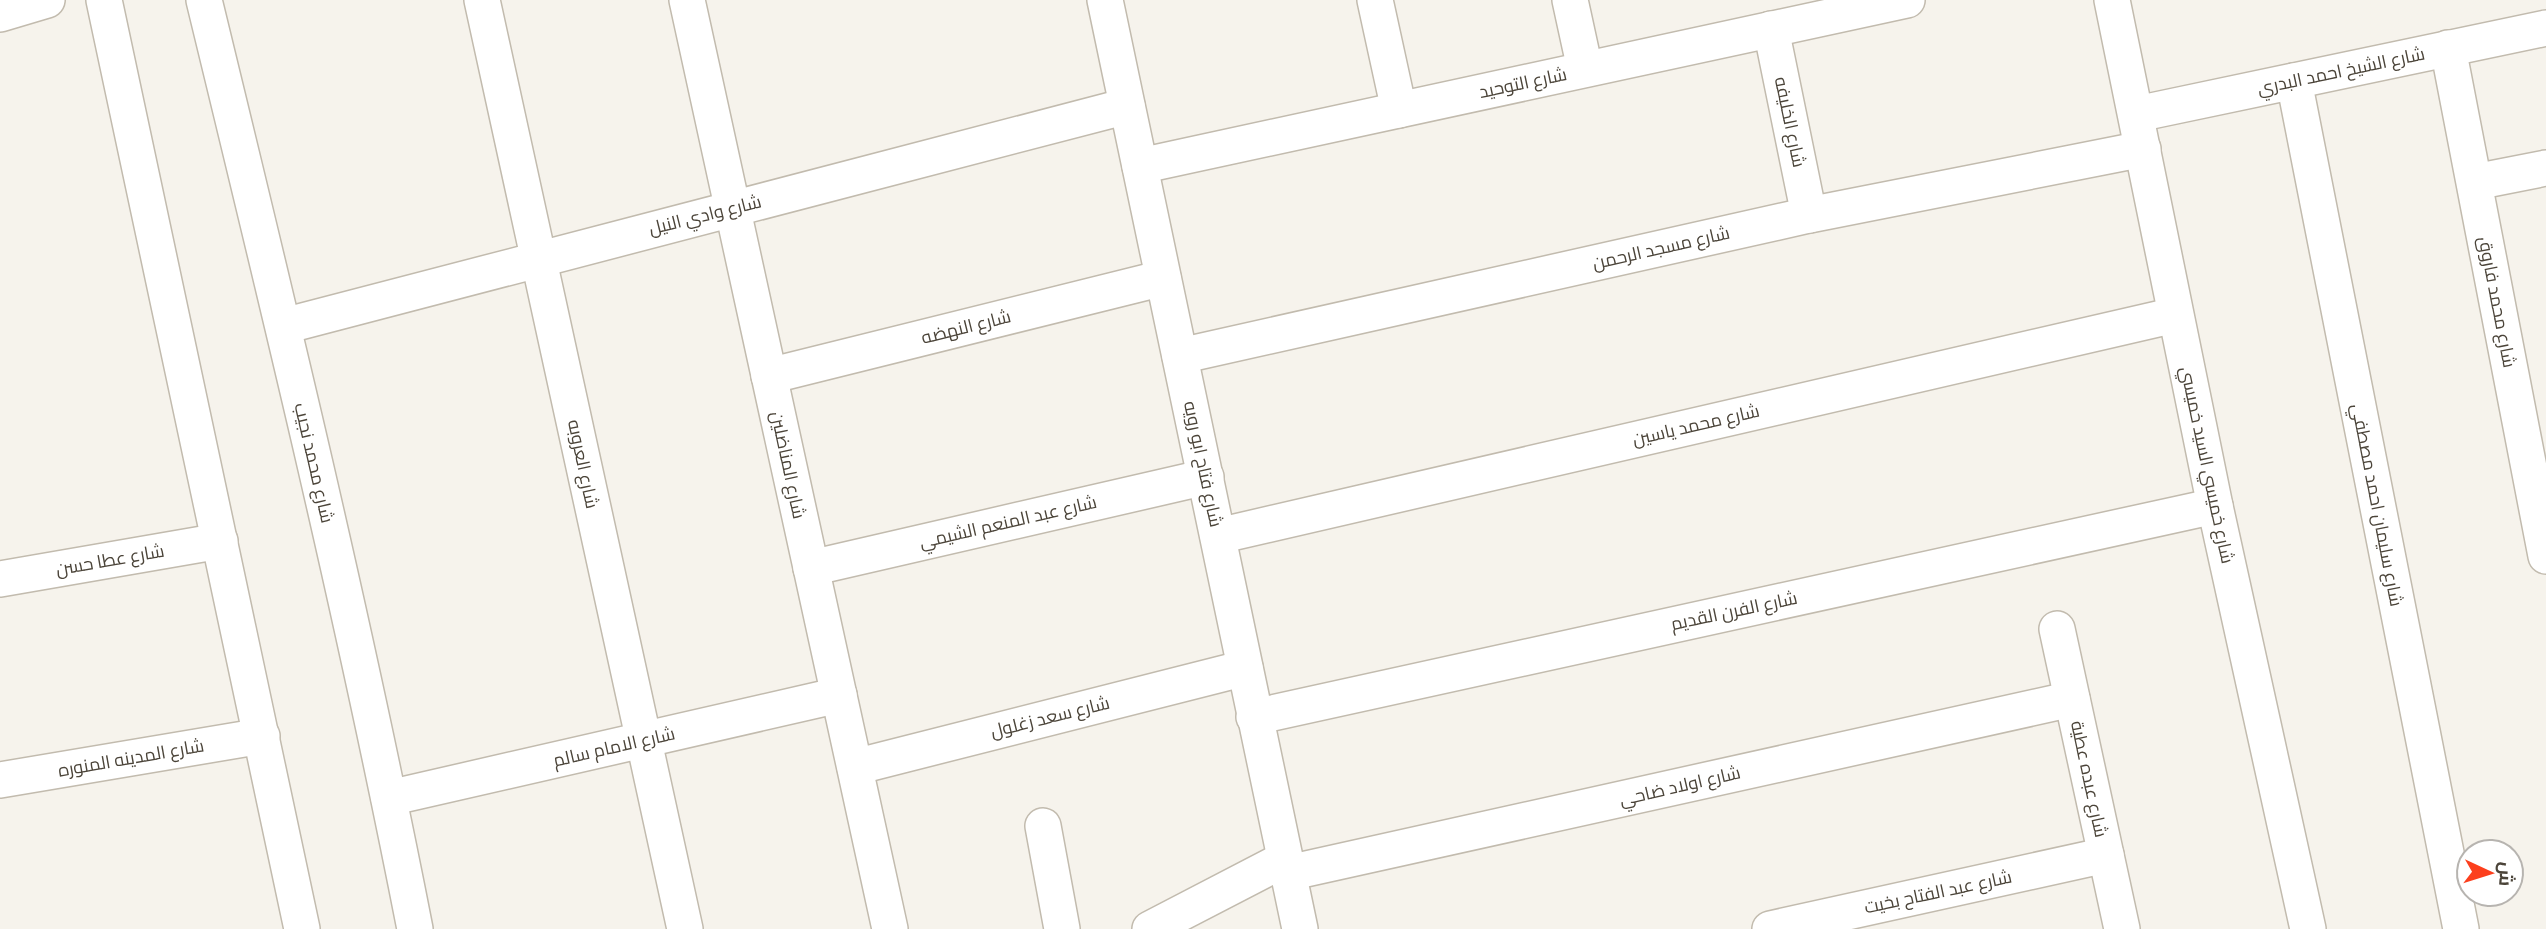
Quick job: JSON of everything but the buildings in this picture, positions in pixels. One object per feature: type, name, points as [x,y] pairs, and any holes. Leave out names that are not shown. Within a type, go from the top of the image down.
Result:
[{"type":"street","points":[[0,15],[47,0]]},
{"type":"street","points":[[104,0],[262,736],[294,928]]},
{"type":"street","name":"شارع محمد نجيب","points":[[204,0],[284,326],[389,798],[415,929]]},
{"type":"street","name":"شارع العروبه","points":[[482,0],[685,929]]},
{"type":"street","name":"شارع المناضلين","points":[[687,0],[890,929]]},
{"type":"street","name":"شارع فتاح ابو رويه","points":[[1105,0],[1300,929]]},
{"type":"street","points":[[1374,0],[1399,110]]},
{"type":"street","points":[[1570,0],[1585,69]]},
{"type":"street","name":"شارع التوحيد","points":[[1140,166],[1907,0]]},
{"type":"street","name":"شارع خميسي السيد خميسي","points":[[2112,0],[2215,506],[2308,929]]},
{"type":"street","name":"شارع الشيخ احمد البدري","points":[[2137,114],[2546,28]]},
{"type":"street","name":"شارع الخليفه","points":[[1771,29],[1809,215]]},
{"type":"street","name":"شارع محمد فاروق","points":[[2448,48],[2546,556]]},
{"type":"street","name":"شارع سليمان احمد مصطفي","points":[[2294,81],[2460,929]]},
{"type":"street","name":"شارع وادي النيل","points":[[284,326],[1127,106]]},
{"type":"street","name":"شارع مسجد الرحمن","points":[[1180,356],[1809,215],[2143,149]]},
{"type":"street","points":[[2474,182],[2546,168]]},
{"type":"street","name":"شارع النهضه","points":[[769,376],[1163,278]]},
{"type":"street","name":"شارع محمد ياسين","points":[[1218,536],[2175,314]]},
{"type":"street","name":"شارع عبد المنعم الشيمي","points":[[811,568],[1206,477]]},
{"type":"street","name":"شارع الفرن القديم","points":[[1254,717],[2215,506]]},
{"type":"street","name":"شارع عطا حسن","points":[[0,579],[220,541]]},
{"type":"street","name":"شارع عبده عطية","points":[[2057,629],[2122,929]]},
{"type":"street","name":"شارع سعد زغلول","points":[[855,767],[1245,668]]},
{"type":"street","name":"شارع الامام سالم","points":[[389,798],[839,695]]},
{"type":"street","name":"شارع اولاد ضاحي","points":[[1150,929],[1287,866],[2072,699]]},
{"type":"street","name":"شارع المدينه المنوره","points":[[0,780],[262,736]]},
{"type":"street","points":[[1043,825],[1062,929]]},
{"type":"street","name":"شارع عبد الفتاح بخيت","points":[[1770,929],[2106,855]]}]
